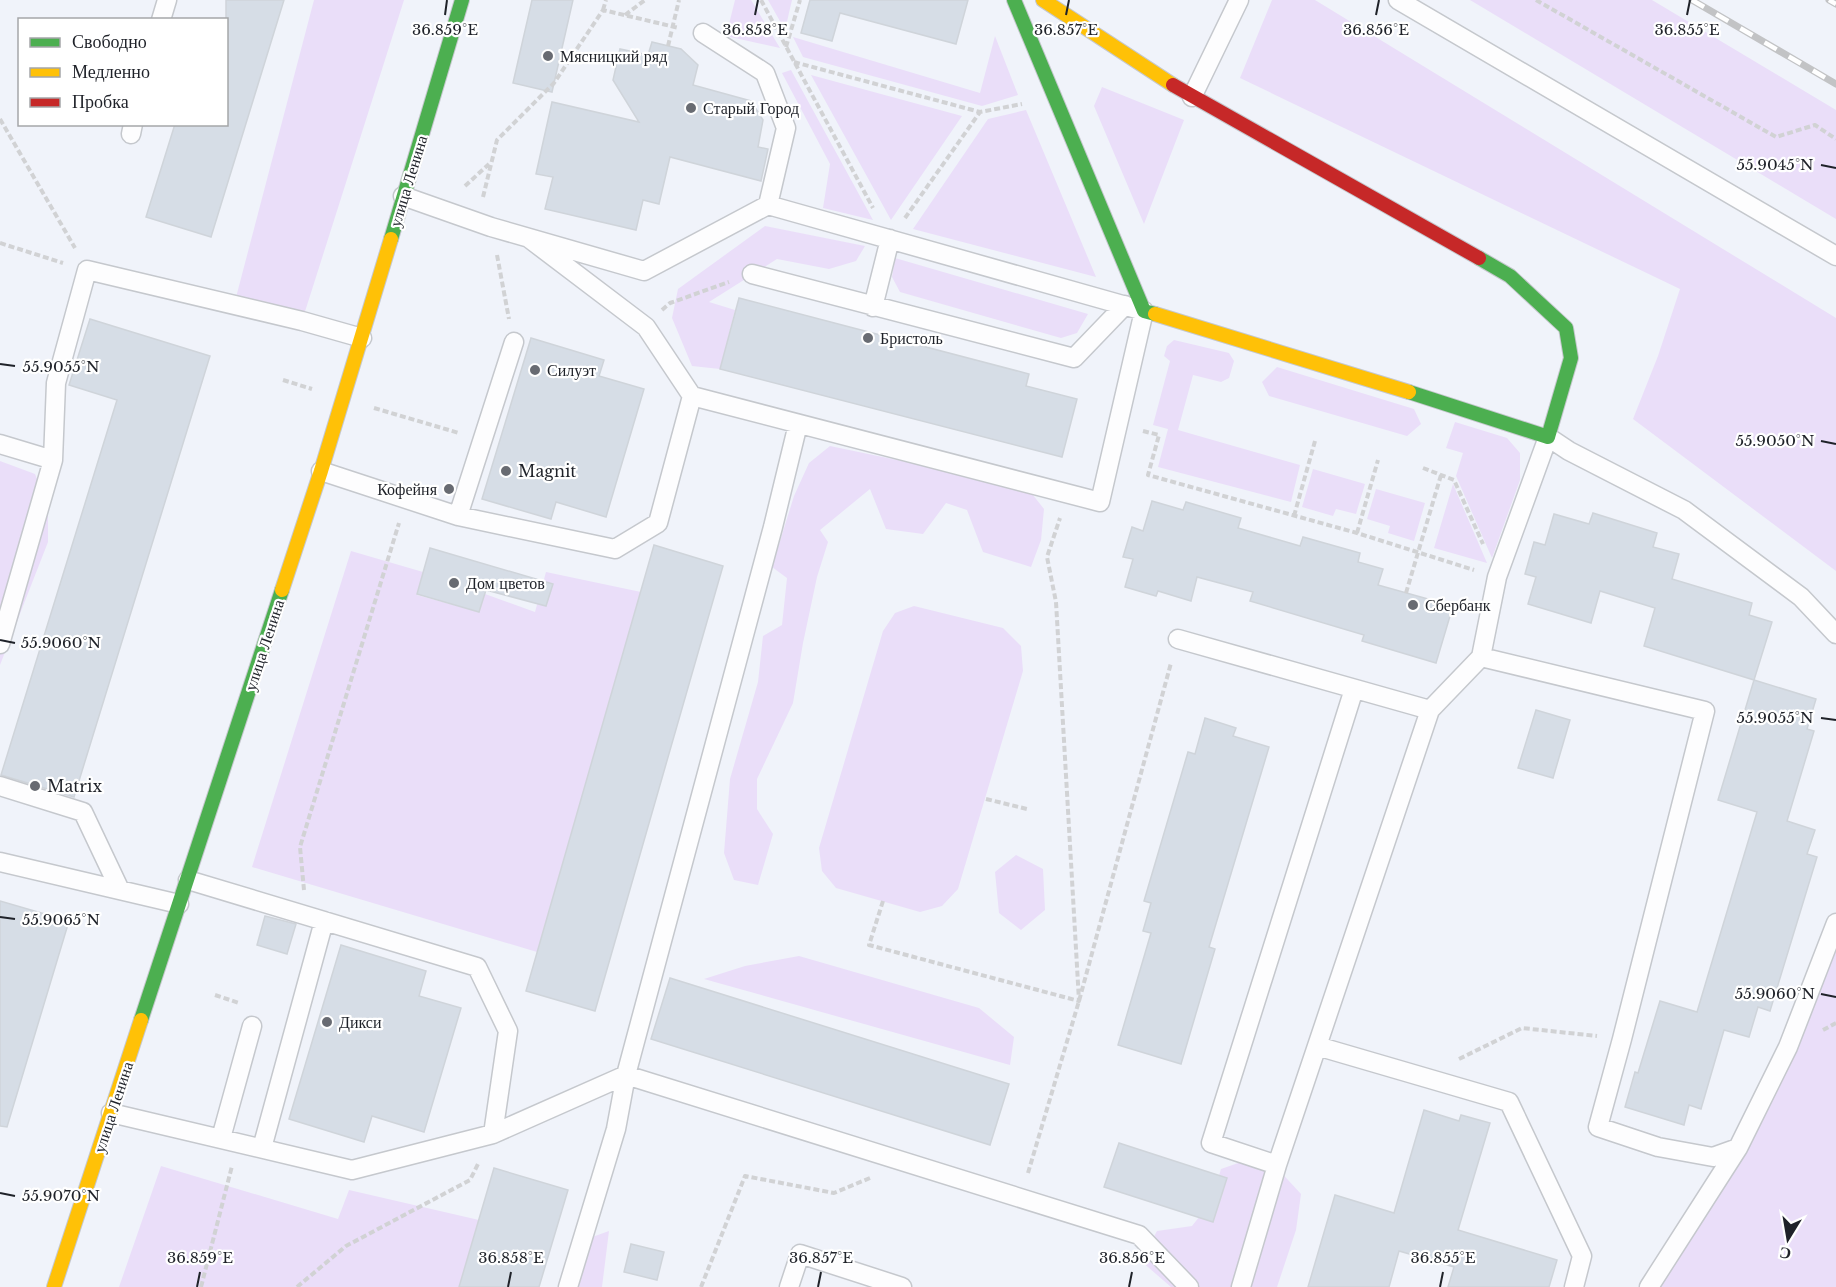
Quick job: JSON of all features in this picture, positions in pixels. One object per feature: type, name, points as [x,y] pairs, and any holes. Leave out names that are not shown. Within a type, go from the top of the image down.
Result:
[{"type":"street","name":"улица Ленина","points":[[54,1287],[321,471],[462,0]]},
{"type":"street","points":[[1014,0],[1144,311],[1334,368],[1548,437],[1571,358],[1566,328],[1510,276],[1192,97],[1043,0]]},
{"type":"lane","points":[[162,18],[167,0]]},
{"type":"lane","points":[[1192,97],[1239,0]]},
{"type":"lane","points":[[1398,0],[1836,256]]},
{"type":"lane","points":[[703,33],[765,73],[786,128],[768,206]]},
{"type":"lane","points":[[403,196],[491,227],[644,272],[768,206],[1144,311],[1100,502],[692,396],[646,327],[531,239]]},
{"type":"lane","points":[[873,307],[890,239]]},
{"type":"lane","points":[[0,644],[53,460],[56,383],[87,270],[302,321],[362,338]]},
{"type":"lane","points":[[752,274],[1074,358],[1125,305]]},
{"type":"lane","points":[[458,516],[514,342]]},
{"type":"lane","points":[[321,471],[458,516],[615,549],[658,523],[692,396]]},
{"type":"lane","points":[[568,1287],[616,1129],[626,1075],[770,539],[798,424]]},
{"type":"lane","points":[[1241,1287],[1277,1165],[1430,710],[1481,657],[1497,577],[1548,437],[1569,451],[1684,510],[1800,597],[1836,634]]},
{"type":"lane","points":[[0,444],[53,460]]},
{"type":"lane","points":[[1178,639],[1430,710]]},
{"type":"lane","points":[[1481,657],[1705,711],[1598,1127],[1658,1147],[1713,1156],[1738,1148]]},
{"type":"lane","points":[[1277,1165],[1211,1143],[1354,689]]},
{"type":"lane","points":[[0,786],[83,812],[118,888]]},
{"type":"lane","points":[[0,862],[179,904]]},
{"type":"lane","points":[[188,880],[477,967],[508,1031],[493,1134]]},
{"type":"lane","points":[[262,1148],[315,918]]},
{"type":"lane","points":[[1649,1287],[1738,1148],[1788,1047],[1836,923]]},
{"type":"lane","points":[[230,1140],[252,1026]]},
{"type":"lane","points":[[1317,1046],[1509,1101],[1582,1256],[1574,1287]]},
{"type":"lane","points":[[111,1113],[352,1170],[493,1134],[626,1075],[1139,1235],[1189,1287]]},
{"type":"lane","points":[[789,1287],[800,1254],[902,1287]]},
{"type":"path","points":[[514,342],[491,227],[481,204],[490,162],[498,140],[554,83],[603,10],[606,0]]},
{"type":"path","points":[[625,16],[645,0]]},
{"type":"path","points":[[668,46],[679,0]]},
{"type":"path","points":[[761,0],[890,239],[980,112]]},
{"type":"path","points":[[786,47],[800,0]]},
{"type":"path","points":[[1536,0],[1776,137],[1815,125],[1836,139]]},
{"type":"path","points":[[603,10],[703,33]]},
{"type":"path","points":[[765,73],[794,62],[980,112],[1027,103]]},
{"type":"path","points":[[0,119],[87,270]]},
{"type":"path","points":[[465,186],[490,162]]},
{"type":"path","points":[[0,243],[87,270]]},
{"type":"path","points":[[646,327],[670,303],[752,274]]},
{"type":"path","points":[[394,415],[482,440]]},
{"type":"path","points":[[1159,435],[1148,475],[1357,533],[1497,577]]},
{"type":"path","points":[[1294,516],[1315,441]]},
{"type":"path","points":[[1357,533],[1378,460]]},
{"type":"path","points":[[1423,468],[1454,480],[1497,577]]},
{"type":"path","points":[[1406,593],[1441,475]]},
{"type":"path","points":[[1067,494],[1047,557],[1056,602],[1079,1001]]},
{"type":"path","points":[[315,918],[300,847],[406,499]]},
{"type":"path","points":[[1020,1198],[1079,1001],[1178,639]]},
{"type":"path","points":[[986,798],[1027,809]]},
{"type":"path","points":[[883,901],[869,945],[1079,1001]]},
{"type":"path","points":[[1423,1077],[1522,1028],[1622,1039]]},
{"type":"path","points":[[297,1287],[346,1246],[470,1180],[493,1134]]},
{"type":"path","points":[[201,1287],[230,1140]]},
{"type":"path","points":[[701,1287],[745,1176],[834,1193],[910,1162]]},
{"type":"shaded area","points":[[314,0],[404,0],[302,321],[234,305]]},
{"type":"shaded area","points":[[735,0],[751,0],[780,48],[726,36]]},
{"type":"shaded area","points":[[768,0],[792,0],[785,30]]},
{"type":"shaded area","points":[[1272,0],[1315,0],[1836,318],[1836,571],[1633,419],[1658,356],[1680,289],[1240,78]]},
{"type":"shaded area","points":[[1470,0],[1652,0],[1836,110],[1836,219]]},
{"type":"shaded area","points":[[995,36],[1018,95],[982,106],[803,57],[793,37],[980,93]]},
{"type":"shaded area","points":[[791,70],[873,220],[823,208],[830,164],[782,73]]},
{"type":"shaded area","points":[[811,75],[962,116],[891,220]]},
{"type":"shaded area","points":[[1102,87],[1184,120],[1144,224],[1094,106]]},
{"type":"shaded area","points":[[1026,110],[1096,277],[913,229],[988,119]]},
{"type":"shaded area","points":[[765,226],[865,246],[856,261],[829,269],[777,259],[709,302],[735,310],[720,369],[692,366],[672,318],[678,289]]},
{"type":"shaded area","points":[[895,258],[1088,314],[1077,333],[1061,338],[900,292],[892,277]]},
{"type":"shaded area","points":[[1174,340],[1229,353],[1234,361],[1229,378],[1221,382],[1193,375],[1178,430],[1300,465],[1291,502],[1158,467],[1168,429],[1153,425],[1170,361],[1164,356],[1167,346]]},
{"type":"shaded area","points":[[1277,367],[1414,409],[1421,424],[1407,436],[1269,396],[1262,382]]},
{"type":"shaded area","points":[[1455,422],[1507,438],[1520,453],[1520,480],[1492,558],[1456,476],[1463,453],[1446,448]]},
{"type":"shaded area","points":[[830,446],[1029,490],[1044,509],[1041,540],[1031,567],[983,552],[967,510],[946,503],[923,534],[886,529],[870,489],[820,530],[828,542],[817,577],[793,703],[757,779],[757,809],[773,834],[758,885],[734,880],[724,853],[730,779],[758,682],[763,636],[782,625],[787,578],[772,567],[794,496],[809,463]]},
{"type":"shaded area","points":[[0,461],[35,474],[48,507],[48,542],[0,665]]},
{"type":"shaded area","points":[[1313,469],[1365,484],[1356,514],[1336,509],[1333,516],[1302,507]]},
{"type":"shaded area","points":[[1453,484],[1487,563],[1434,548]]},
{"type":"shaded area","points":[[1376,489],[1425,503],[1414,541],[1388,533],[1390,526],[1367,519]]},
{"type":"shaded area","points":[[351,551],[423,572],[417,595],[479,612],[485,594],[535,612],[546,572],[641,592],[537,952],[252,867]]},
{"type":"shaded area","points":[[914,606],[1003,628],[1021,646],[1023,671],[958,889],[942,906],[920,912],[836,888],[822,871],[819,848],[883,631],[895,613]]},
{"type":"shaded area","points":[[1016,855],[1043,869],[1045,910],[1021,930],[999,913],[995,872]]},
{"type":"shaded area","points":[[1836,923],[1836,1287],[1649,1287],[1739,1148]]},
{"type":"shaded area","points":[[799,956],[979,1008],[1014,1037],[1010,1065],[704,979],[745,966]]},
{"type":"shaded area","points":[[1264,1154],[1301,1194],[1296,1230],[1277,1287],[1171,1287],[1141,1261],[1157,1231],[1192,1226],[1211,1202],[1221,1169]]},
{"type":"shaded area","points":[[161,1166],[338,1219],[349,1190],[479,1220],[459,1287],[119,1287]]},
{"type":"shaded area","points":[[609,1231],[602,1287],[572,1287],[584,1240]]},
{"type":"building","points":[[226,0],[284,0],[211,237],[146,217],[174,126],[228,126],[228,18],[226,18]]},
{"type":"building","points":[[532,0],[573,0],[552,92],[513,83]]},
{"type":"building","points":[[810,0],[968,0],[956,44],[840,13],[832,41],[801,33]]},
{"type":"building","points":[[652,42],[681,49],[698,65],[693,85],[751,101],[763,120],[758,147],[768,149],[761,181],[670,157],[659,204],[643,200],[636,230],[545,209],[553,177],[536,174],[552,102],[639,122],[613,80],[620,49],[648,55]]},
{"type":"building","points":[[739,298],[1029,374],[1026,386],[1077,399],[1062,457],[720,369]]},
{"type":"building","points":[[90,319],[210,356],[74,797],[1,775],[117,400],[69,385]]},
{"type":"building","points":[[531,338],[604,360],[599,376],[644,389],[606,517],[556,502],[551,519],[482,499]]},
{"type":"building","points":[[1152,501],[1183,510],[1186,502],[1241,518],[1238,528],[1300,546],[1303,537],[1360,553],[1358,562],[1383,569],[1378,585],[1453,606],[1436,663],[1362,641],[1364,635],[1250,601],[1253,592],[1197,577],[1191,601],[1158,591],[1156,596],[1125,587],[1133,559],[1123,557],[1132,527],[1143,531]]},
{"type":"building","points":[[1593,513],[1657,533],[1653,547],[1679,554],[1672,579],[1752,603],[1749,615],[1772,622],[1754,680],[1644,646],[1655,608],[1600,591],[1591,623],[1528,604],[1536,577],[1525,574],[1534,542],[1545,545],[1554,514],[1589,524]]},
{"type":"building","points":[[654,545],[723,566],[595,1011],[526,991]]},
{"type":"building","name":"Дом цветов","points":[[430,548],[553,584],[546,606],[486,590],[479,612],[417,594]]},
{"type":"building","points":[[1754,680],[1816,699],[1807,729],[1814,731],[1787,821],[1815,830],[1807,854],[1817,857],[1770,1011],[1758,1007],[1749,1037],[1724,1030],[1701,1109],[1689,1105],[1684,1125],[1625,1107],[1660,1001],[1697,1012],[1757,812],[1718,800]]},
{"type":"building","points":[[1536,710],[1570,720],[1553,778],[1518,768]]},
{"type":"building","points":[[1205,718],[1236,728],[1233,736],[1269,747],[1209,947],[1215,949],[1181,1064],[1118,1045],[1151,933],[1143,931],[1151,903],[1144,901],[1188,752],[1195,754]]},
{"type":"building","points":[[0,901],[69,921],[7,1127],[0,1126]]},
{"type":"building","points":[[265,916],[296,924],[287,954],[257,945]]},
{"type":"building","points":[[341,945],[426,971],[419,996],[461,1008],[424,1132],[372,1116],[364,1142],[289,1119]]},
{"type":"building","points":[[670,978],[1009,1084],[990,1145],[651,1039]]},
{"type":"building","points":[[1424,1110],[1459,1121],[1461,1115],[1490,1123],[1458,1230],[1557,1260],[1549,1287],[1448,1287],[1454,1267],[1399,1251],[1389,1287],[1308,1287],[1335,1195],[1394,1213]]},
{"type":"building","points":[[1119,1143],[1227,1178],[1213,1222],[1104,1187]]},
{"type":"building","points":[[494,1168],[568,1190],[539,1287],[459,1287]]},
{"type":"building","points":[[631,1244],[664,1252],[657,1280],[624,1272]]},
{"type":"railway","points":[[1692,0],[1836,84]]},
{"type":"railway","points":[[1829,0],[1836,4]]},
{"type":"traffic: fast","points":[[391,239],[462,0]]},
{"type":"traffic: fast","points":[[1014,0],[1144,311],[1155,314]]},
{"type":"traffic: fast","points":[[1409,392],[1548,437],[1571,358],[1566,328],[1510,276],[1479,258]]},
{"type":"traffic: fast","points":[[141,1020],[282,590]]},
{"type":"traffic: slow","points":[[1043,0],[1173,85]]},
{"type":"traffic: slow","points":[[282,590],[321,471],[391,239]]},
{"type":"traffic: slow","points":[[1155,314],[1409,392]]},
{"type":"traffic: slow","points":[[54,1287],[141,1020]]},
{"type":"traffic: jam","points":[[1173,85],[1479,258]]},
{"type":"place","name":"Мясницкий ряд","points":[[548,56]]},
{"type":"place","name":"Старый Город","points":[[691,108]]},
{"type":"place","name":"Бристоль","points":[[868,338]]},
{"type":"place","name":"Силуэт","points":[[535,370]]},
{"type":"place","name":"Magnit","points":[[506,471]]},
{"type":"place","name":"Кофейня","points":[[449,489]]},
{"type":"place","name":"Дом цветов","points":[[454,583]]},
{"type":"place","name":"Сбербанк","points":[[1413,605]]},
{"type":"place","name":"Matrix","points":[[35,786]]},
{"type":"place","name":"Дикси","points":[[327,1022]]}]
